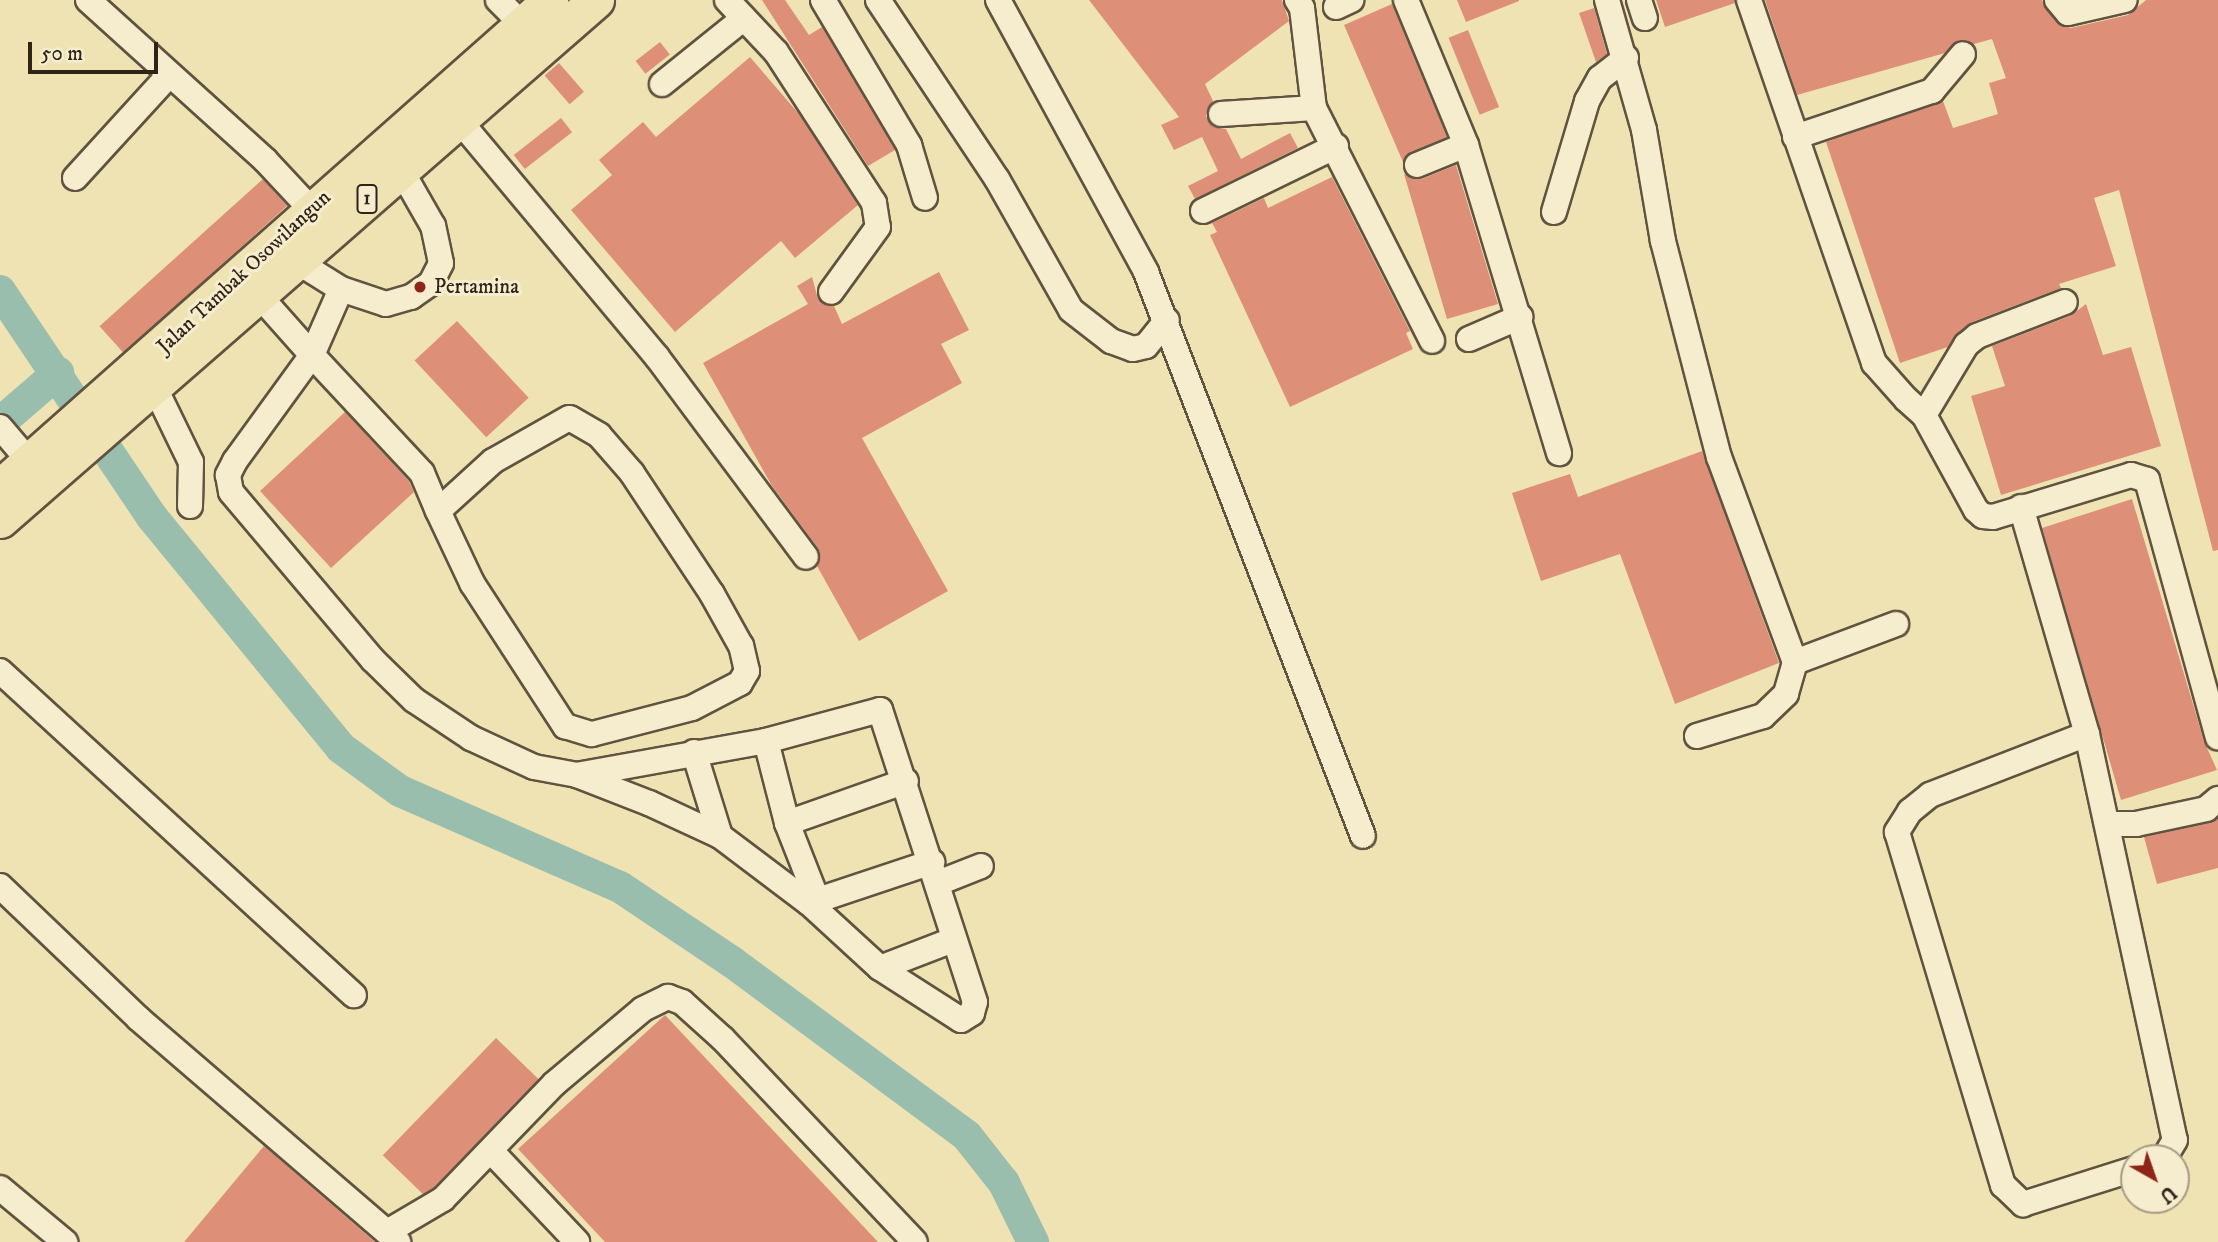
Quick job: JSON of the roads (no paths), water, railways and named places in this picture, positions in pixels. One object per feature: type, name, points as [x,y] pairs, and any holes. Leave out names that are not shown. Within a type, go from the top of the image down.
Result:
[{"type":"highway","name":"Jalan Tambak Osowilangun","points":[[140,390],[250,284],[393,156],[522,24],[550,0]]},
{"type":"highway","name":"1","points":[[393,156],[458,120],[596,0]]},
{"type":"highway","name":"1","points":[[0,487],[38,457],[140,390]]},
{"type":"highway","name":"1","points":[[0,520],[38,457]]},
{"type":"lane","points":[[88,0],[265,160],[321,220]]},
{"type":"lane","points":[[498,0],[522,24]]},
{"type":"lane","points":[[727,0],[776,52],[874,203],[877,227],[831,292]]},
{"type":"lane","points":[[823,0],[909,145],[925,198]]},
{"type":"lane","points":[[877,0],[997,179],[1071,310],[1111,341],[1133,349],[1146,346],[1167,320]]},
{"type":"lane","points":[[998,0],[1113,208],[1167,320],[1363,836]]},
{"type":"lane","points":[[1297,0],[1303,8],[1314,108],[1336,146],[1432,341]]},
{"type":"lane","points":[[1406,0],[1466,145],[1559,453]]},
{"type":"lane","points":[[1607,0],[1626,58],[1644,130],[1662,241],[1719,457],[1795,662],[1786,694],[1763,716],[1697,736]]},
{"type":"lane","points":[[1749,0],[1874,363],[1924,415],[1976,510],[1993,517],[2131,475],[2147,480],[2218,737]]},
{"type":"lane","points":[[2057,0],[2068,13],[2125,0]]},
{"type":"lane","points":[[662,84],[744,18]]},
{"type":"lane","points":[[1795,137],[1931,91],[1963,54]]},
{"type":"lane","points":[[1554,212],[1587,101],[1600,78],[1626,58]]},
{"type":"lane","points":[[75,178],[169,75]]},
{"type":"lane","points":[[1221,114],[1314,108]]},
{"type":"lane","points":[[458,120],[657,357],[806,556]]},
{"type":"lane","points":[[1417,165],[1466,145]]},
{"type":"lane","points":[[1203,211],[1336,146]]},
{"type":"lane","points":[[285,253],[341,289],[386,304],[411,298],[431,283],[442,263],[433,226],[393,156]]},
{"type":"lane","points":[[250,284],[422,473],[438,511],[472,583],[565,726],[592,734],[692,708],[740,683],[747,671],[741,646],[712,594],[632,473],[599,435],[569,418],[493,461],[438,511]]},
{"type":"lane","points":[[341,289],[312,355],[234,461],[229,475],[231,492],[373,660],[414,700],[471,738],[534,767],[577,775],[720,836],[813,901],[880,968],[961,1020],[972,1013],[975,1002],[953,940],[906,781],[880,710],[766,741],[577,775]]},
{"type":"lane","points":[[1924,415],[1966,345],[1977,336],[2065,302]]},
{"type":"lane","points":[[1469,339],[1520,317]]},
{"type":"lane","points":[[140,390],[191,462],[190,506]]},
{"type":"lane","points":[[0,428],[38,457]]},
{"type":"lane","points":[[2021,507],[2087,734],[2175,1140],[2173,1144]]},
{"type":"lane","points":[[1795,662],[1896,624]]},
{"type":"lane","points":[[0,671],[354,995]]},
{"type":"lane","points":[[2087,734],[1930,795],[1910,811],[1897,832],[2003,1185],[2023,1204],[2120,1173]]},
{"type":"lane","points":[[766,741],[787,823],[813,901]]},
{"type":"lane","points":[[694,752],[720,836]]},
{"type":"lane","points":[[787,823],[906,781]]},
{"type":"lane","points":[[2107,824],[2136,824],[2194,811],[2218,799]]},
{"type":"lane","points":[[813,901],[935,872],[981,866]]},
{"type":"lane","points":[[0,886],[139,1019],[393,1237],[443,1199],[492,1152],[521,1117],[596,1047],[651,1003],[668,997],[682,1002],[723,1039],[915,1242]]},
{"type":"lane","points":[[880,968],[953,940]]},
{"type":"lane","points":[[492,1152],[577,1242]]},
{"type":"lane","points":[[0,1188],[65,1242]]},
{"type":"waterway","points":[[0,291],[152,517],[341,748],[400,791],[620,887],[732,962],[967,1136],[1004,1183],[1033,1242]]},
{"type":"waterway","points":[[0,423],[58,373]]},
{"type":"place","name":"Pertamina","points":[[420,287]]}]
